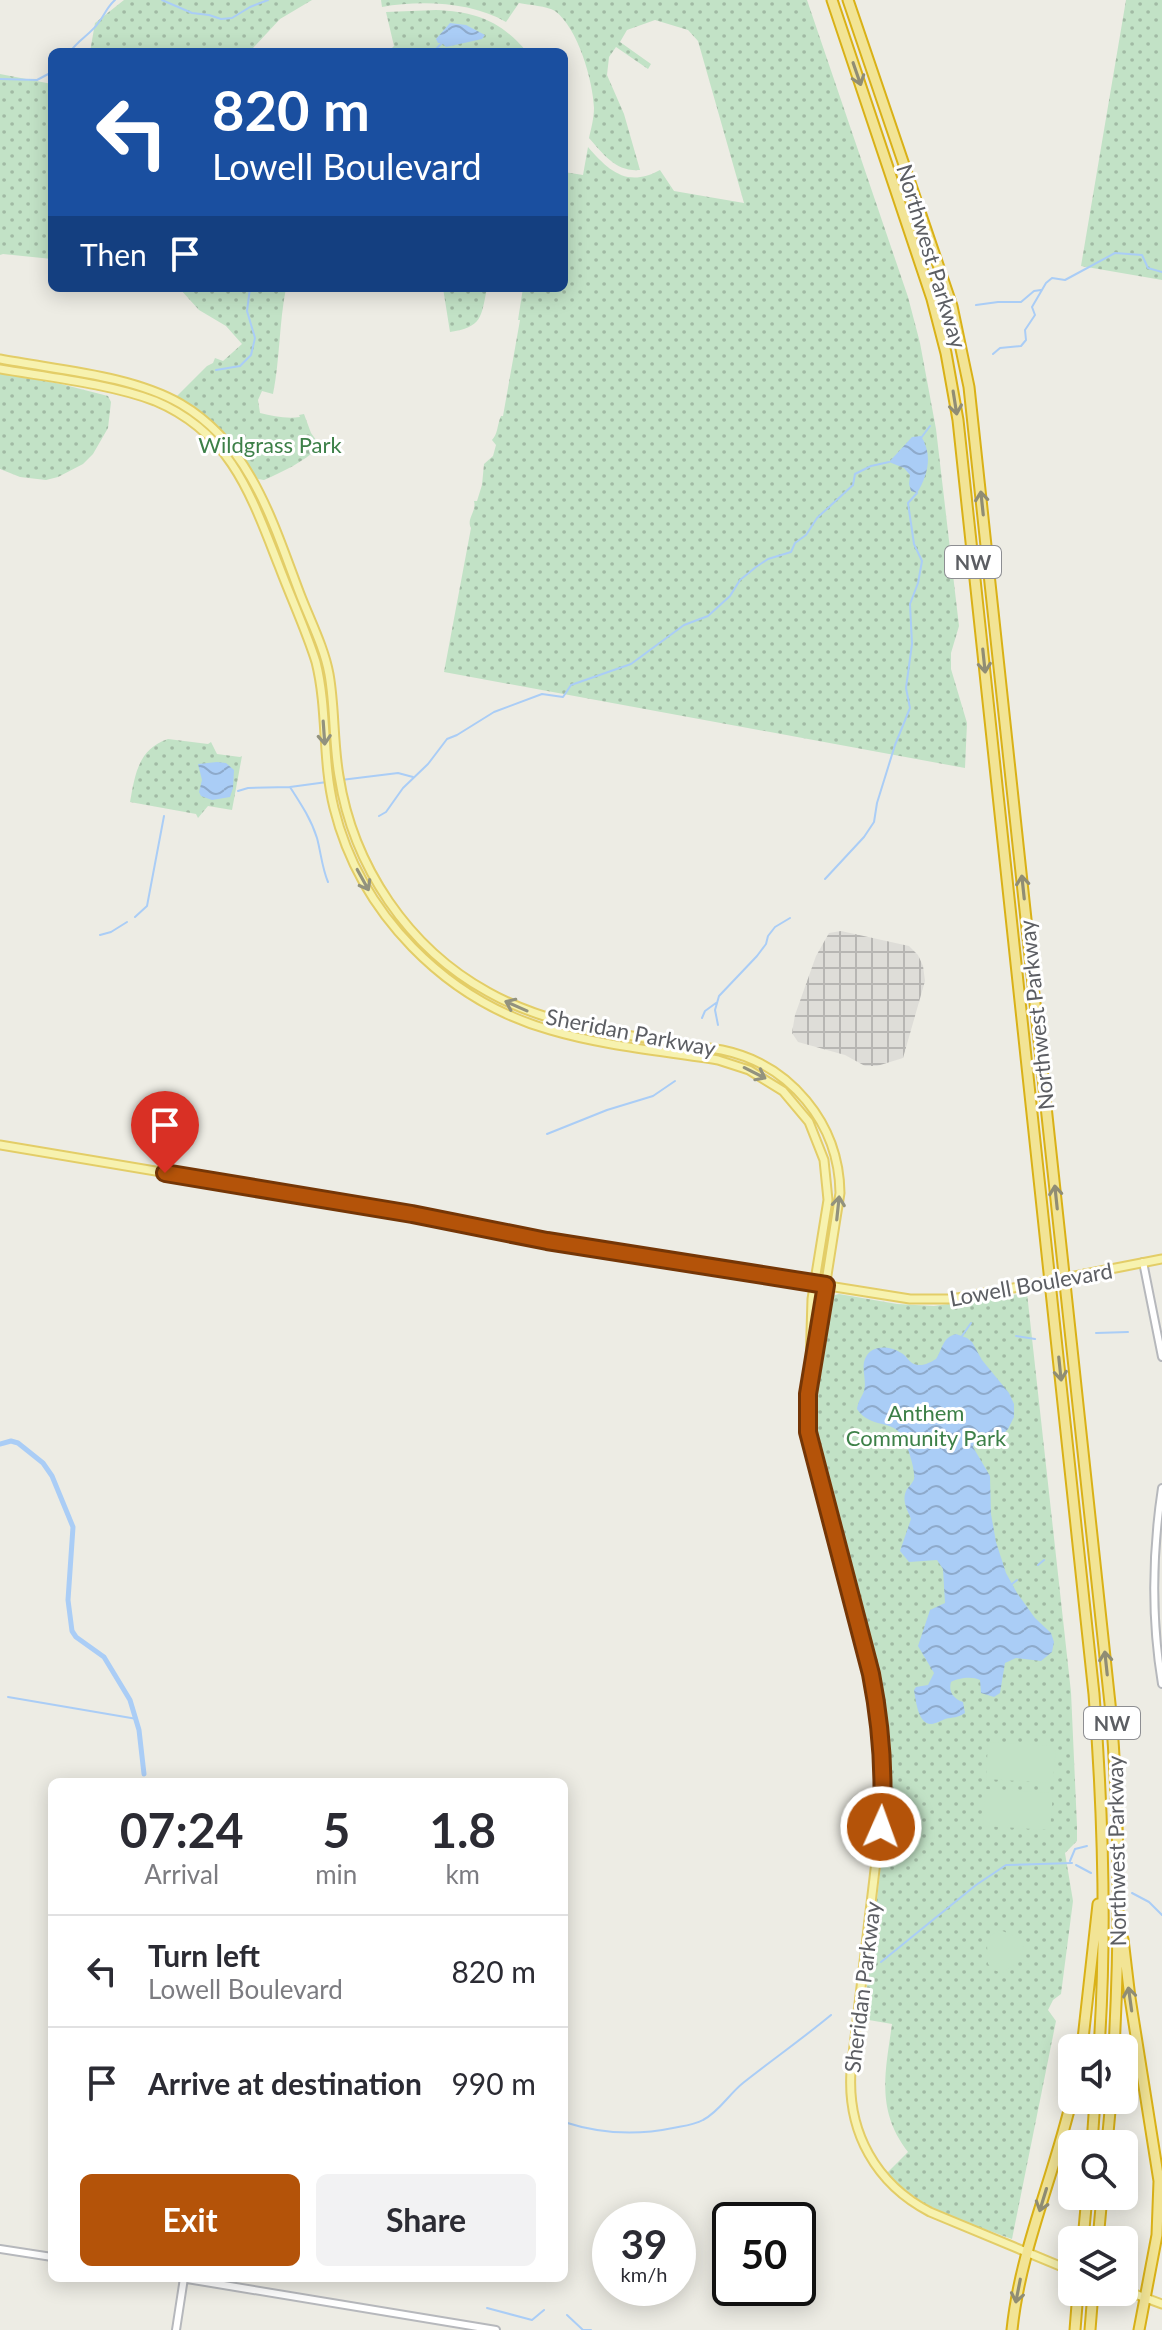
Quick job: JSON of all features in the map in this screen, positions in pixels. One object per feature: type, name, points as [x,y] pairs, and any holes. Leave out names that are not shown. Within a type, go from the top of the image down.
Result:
[{"type":"highway","name":"Northwest Parkway","points":[[832,0],[932,299],[958,420],[1098,1735],[1103,1848],[1100,2034]]},
{"type":"highway","name":"Northwest Parkway","points":[[848,0],[952,306],[969,387],[1115,1761],[1119,1896],[1114,2034]]},
{"type":"highway","points":[[1084,2034],[1103,1848]]},
{"type":"highway","points":[[1119,1896],[1130,1998],[1159,2181],[1157,2235],[1139,2330]]},
{"type":"highway","points":[[1012,2330],[1027,2253],[1067,2114]]},
{"type":"highway","points":[[1075,2330],[1077,2306]]},
{"type":"highway","points":[[1090,2330],[1092,2306]]},
{"type":"main road","name":"Sheridan Parkway","points":[[0,359],[125,382],[162,394],[196,414],[233,448],[262,497],[325,659],[331,689],[336,762],[354,834],[366,863],[398,914],[441,959],[486,991],[555,1021],[738,1054],[771,1069],[794,1087],[811,1106],[834,1152],[840,1193],[808,1394]]},
{"type":"main road","name":"Sheridan Parkway","points":[[0,369],[147,398],[185,417],[222,449],[237,469],[249,491],[314,654],[322,689],[326,762],[334,808],[354,864],[379,906],[415,950],[467,992],[518,1019],[557,1032],[734,1064],[763,1077],[789,1097],[816,1136],[827,1175],[828,1200],[815,1284],[808,1394],[810,1445],[871,1674],[883,1769],[881,1827],[851,2071],[853,2115],[861,2140],[876,2168],[899,2192],[930,2212],[1058,2266]]},
{"type":"main road","name":"Lowell Boulevard","points":[[0,1145],[412,1214],[547,1241],[929,1301],[967,1298],[1162,1259]]},
{"type":"main road","points":[[1138,2295],[1162,2304]]},
{"type":"street","points":[[1143,1262],[1162,1357]]},
{"type":"street","points":[[1162,1488],[1154,1556],[1153,1603],[1162,1684]]},
{"type":"street","points":[[0,2249],[48,2256]]},
{"type":"street","points":[[176,2330],[182,2282]]},
{"type":"street","points":[[207,2282],[496,2330]]},
{"type":"shaded area","points":[[841,931],[909,946],[918,955],[925,981],[903,1058],[877,1066],[865,1066],[845,1055],[798,1042],[792,1033],[795,1015],[816,956],[829,933]]},
{"type":"green space","points":[[124,0],[312,0],[280,19],[253,48],[91,48],[95,23]]},
{"type":"green space","points":[[381,0],[807,0],[908,297],[920,343],[936,429],[959,626],[951,653],[951,669],[967,723],[965,768],[444,672],[474,501],[477,501],[482,485],[484,464],[493,456],[496,445],[492,440],[503,416],[522,292],[568,292],[568,173],[583,175],[588,147],[611,170],[628,177],[660,170],[674,191],[744,203],[698,41],[688,30],[655,20],[627,30],[620,42],[651,64],[648,69],[616,47],[609,57],[607,75],[624,114],[640,170],[632,170],[611,161],[589,138],[594,108],[591,84],[577,42],[555,11],[519,3],[506,22],[478,10],[446,4],[382,7]]},
{"type":"green space","points":[[1126,0],[1162,0],[1162,280],[1081,266]]},
{"type":"green space","points":[[436,10],[475,16],[497,25],[523,48],[392,48],[386,12]]},
{"type":"green space","points":[[0,74],[48,83],[48,259],[0,255]]},
{"type":"green space","name":"Wildgrass Park","points":[[183,292],[285,292],[273,394],[262,391],[258,400],[260,413],[290,418],[304,414],[319,444],[313,453],[279,473],[264,480],[258,479],[226,436],[176,397],[215,358],[223,361],[242,344],[226,326],[199,310]]},
{"type":"green space","points":[[444,292],[486,292],[481,314],[474,324],[450,332]]},
{"type":"green space","points":[[0,373],[108,396],[111,402],[108,428],[93,454],[83,464],[46,480],[20,477],[0,469]]},
{"type":"green space","points":[[168,739],[211,742],[217,754],[242,756],[232,810],[208,806],[198,818],[196,814],[130,802],[136,773],[144,756],[158,743]]},
{"type":"green space","name":"Anthem Community Park","points":[[1027,1293],[1071,1692],[1077,1841],[1065,1853],[1073,1901],[1061,1994],[1053,2000],[1048,2010],[1056,2021],[1012,2239],[930,2206],[887,2173],[908,2152],[891,2121],[885,2091],[892,2024],[863,2019],[886,1822],[884,1721],[873,1662],[818,1463],[810,1410],[832,1296],[839,1294],[897,1304],[934,1306]]},
{"type":"green space","points":[[988,1742],[1056,1746],[1053,1783],[986,1779]]},
{"type":"green space","points":[[985,1789],[1053,1793],[1050,1830],[983,1826]]},
{"type":"green space","points":[[1000,1930],[1020,1938],[1024,1944],[1021,1960],[1002,1973],[988,1964],[987,1945],[991,1935]]},
{"type":"water","points":[[450,23],[466,25],[485,35],[482,39],[446,47],[436,39]]},
{"type":"water","points":[[921,436],[927,450],[928,465],[917,493],[911,491],[910,475],[904,468],[889,462],[912,437]]},
{"type":"water","points":[[226,763],[234,770],[233,788],[230,797],[212,800],[199,792],[202,780],[198,764]]},
{"type":"water","points":[[956,1334],[972,1342],[1014,1404],[1014,1417],[1008,1429],[1002,1435],[975,1439],[973,1447],[990,1476],[991,1514],[1006,1573],[1035,1618],[1051,1633],[1054,1642],[1052,1652],[1041,1661],[1016,1658],[1005,1663],[1000,1693],[994,1697],[981,1693],[980,1680],[965,1678],[951,1682],[951,1692],[963,1702],[965,1713],[932,1724],[921,1717],[914,1690],[928,1685],[934,1673],[918,1646],[930,1610],[945,1603],[943,1569],[937,1560],[909,1562],[900,1551],[911,1519],[905,1497],[914,1479],[911,1458],[899,1431],[868,1419],[857,1409],[865,1387],[864,1363],[872,1350],[893,1349],[912,1363],[922,1365],[936,1359],[945,1341]]},
{"type":"waterway","points":[[74,48],[96,26],[115,0]]},
{"type":"waterway","points":[[162,0],[192,13],[221,19],[232,18],[268,0]]},
{"type":"waterway","points":[[437,48],[442,43]]},
{"type":"waterway","points":[[0,79],[37,80],[48,74]]},
{"type":"waterway","points":[[993,354],[1000,348],[1021,346],[1026,340],[1025,330],[1035,315],[1032,307],[1052,278],[1065,280],[1115,253],[1142,255],[1148,268],[1162,272]]},
{"type":"waterway","points":[[976,305],[1021,302],[1034,291],[1041,290]]},
{"type":"waterway","points":[[216,370],[240,366],[251,355],[255,338],[247,311],[249,292]]},
{"type":"waterway","points":[[921,438],[930,426]]},
{"type":"waterway","points":[[379,816],[386,812],[447,739],[494,712],[542,694],[563,697],[571,685],[631,664],[684,625],[708,616],[756,567],[768,559],[791,552],[817,518],[853,485],[855,474],[889,462]]},
{"type":"waterway","points":[[825,879],[874,822],[895,745],[910,708],[906,688],[912,644],[910,604],[922,561],[914,544],[908,503],[917,493]]},
{"type":"waterway","points":[[333,781],[398,773],[413,777]]},
{"type":"waterway","points":[[290,787],[327,782]]},
{"type":"waterway","points":[[238,791],[290,787],[315,831],[328,882]]},
{"type":"waterway","points":[[135,917],[147,906],[164,816]]},
{"type":"waterway","points":[[718,1025],[715,1010],[719,996],[757,956],[775,927],[790,918]]},
{"type":"waterway","points":[[100,935],[127,922]]},
{"type":"waterway","points":[[702,1018],[705,1011],[716,1003]]},
{"type":"waterway","points":[[547,1134],[653,1096],[675,1081]]},
{"type":"waterway","points":[[962,1336],[971,1323]]},
{"type":"waterway","points":[[1096,1333],[1128,1332]]},
{"type":"waterway","points":[[1016,1336],[1035,1339]]},
{"type":"waterway","points":[[0,1444],[18,1443],[43,1463],[52,1476],[73,1527],[68,1600],[72,1631],[104,1657],[130,1700],[139,1730],[144,1774]]},
{"type":"waterway","points":[[1038,1565],[1044,1560]]},
{"type":"waterway","points":[[1012,1584],[1017,1580]]},
{"type":"waterway","points":[[8,1697],[137,1719]]},
{"type":"waterway","points":[[1070,1861],[1075,1849],[1087,1846]]},
{"type":"waterway","points":[[881,1962],[976,1885],[1006,1865],[1072,1863]]},
{"type":"waterway","points":[[1076,1865],[1091,1873]]},
{"type":"waterway","points":[[1132,1893],[1149,1902],[1162,1915]]},
{"type":"waterway","points":[[568,2123],[632,2133],[700,2122],[743,2083],[831,2015]]},
{"type":"waterway","points":[[487,2308],[532,2320],[544,2310]]},
{"type":"waterway","points":[[567,2315],[583,2330],[591,2330]]},
{"type":"route","points":[[165,1173],[412,1214],[635,1256],[826,1285],[808,1394],[808,1432],[871,1674],[883,1769],[881,1827]]}]
